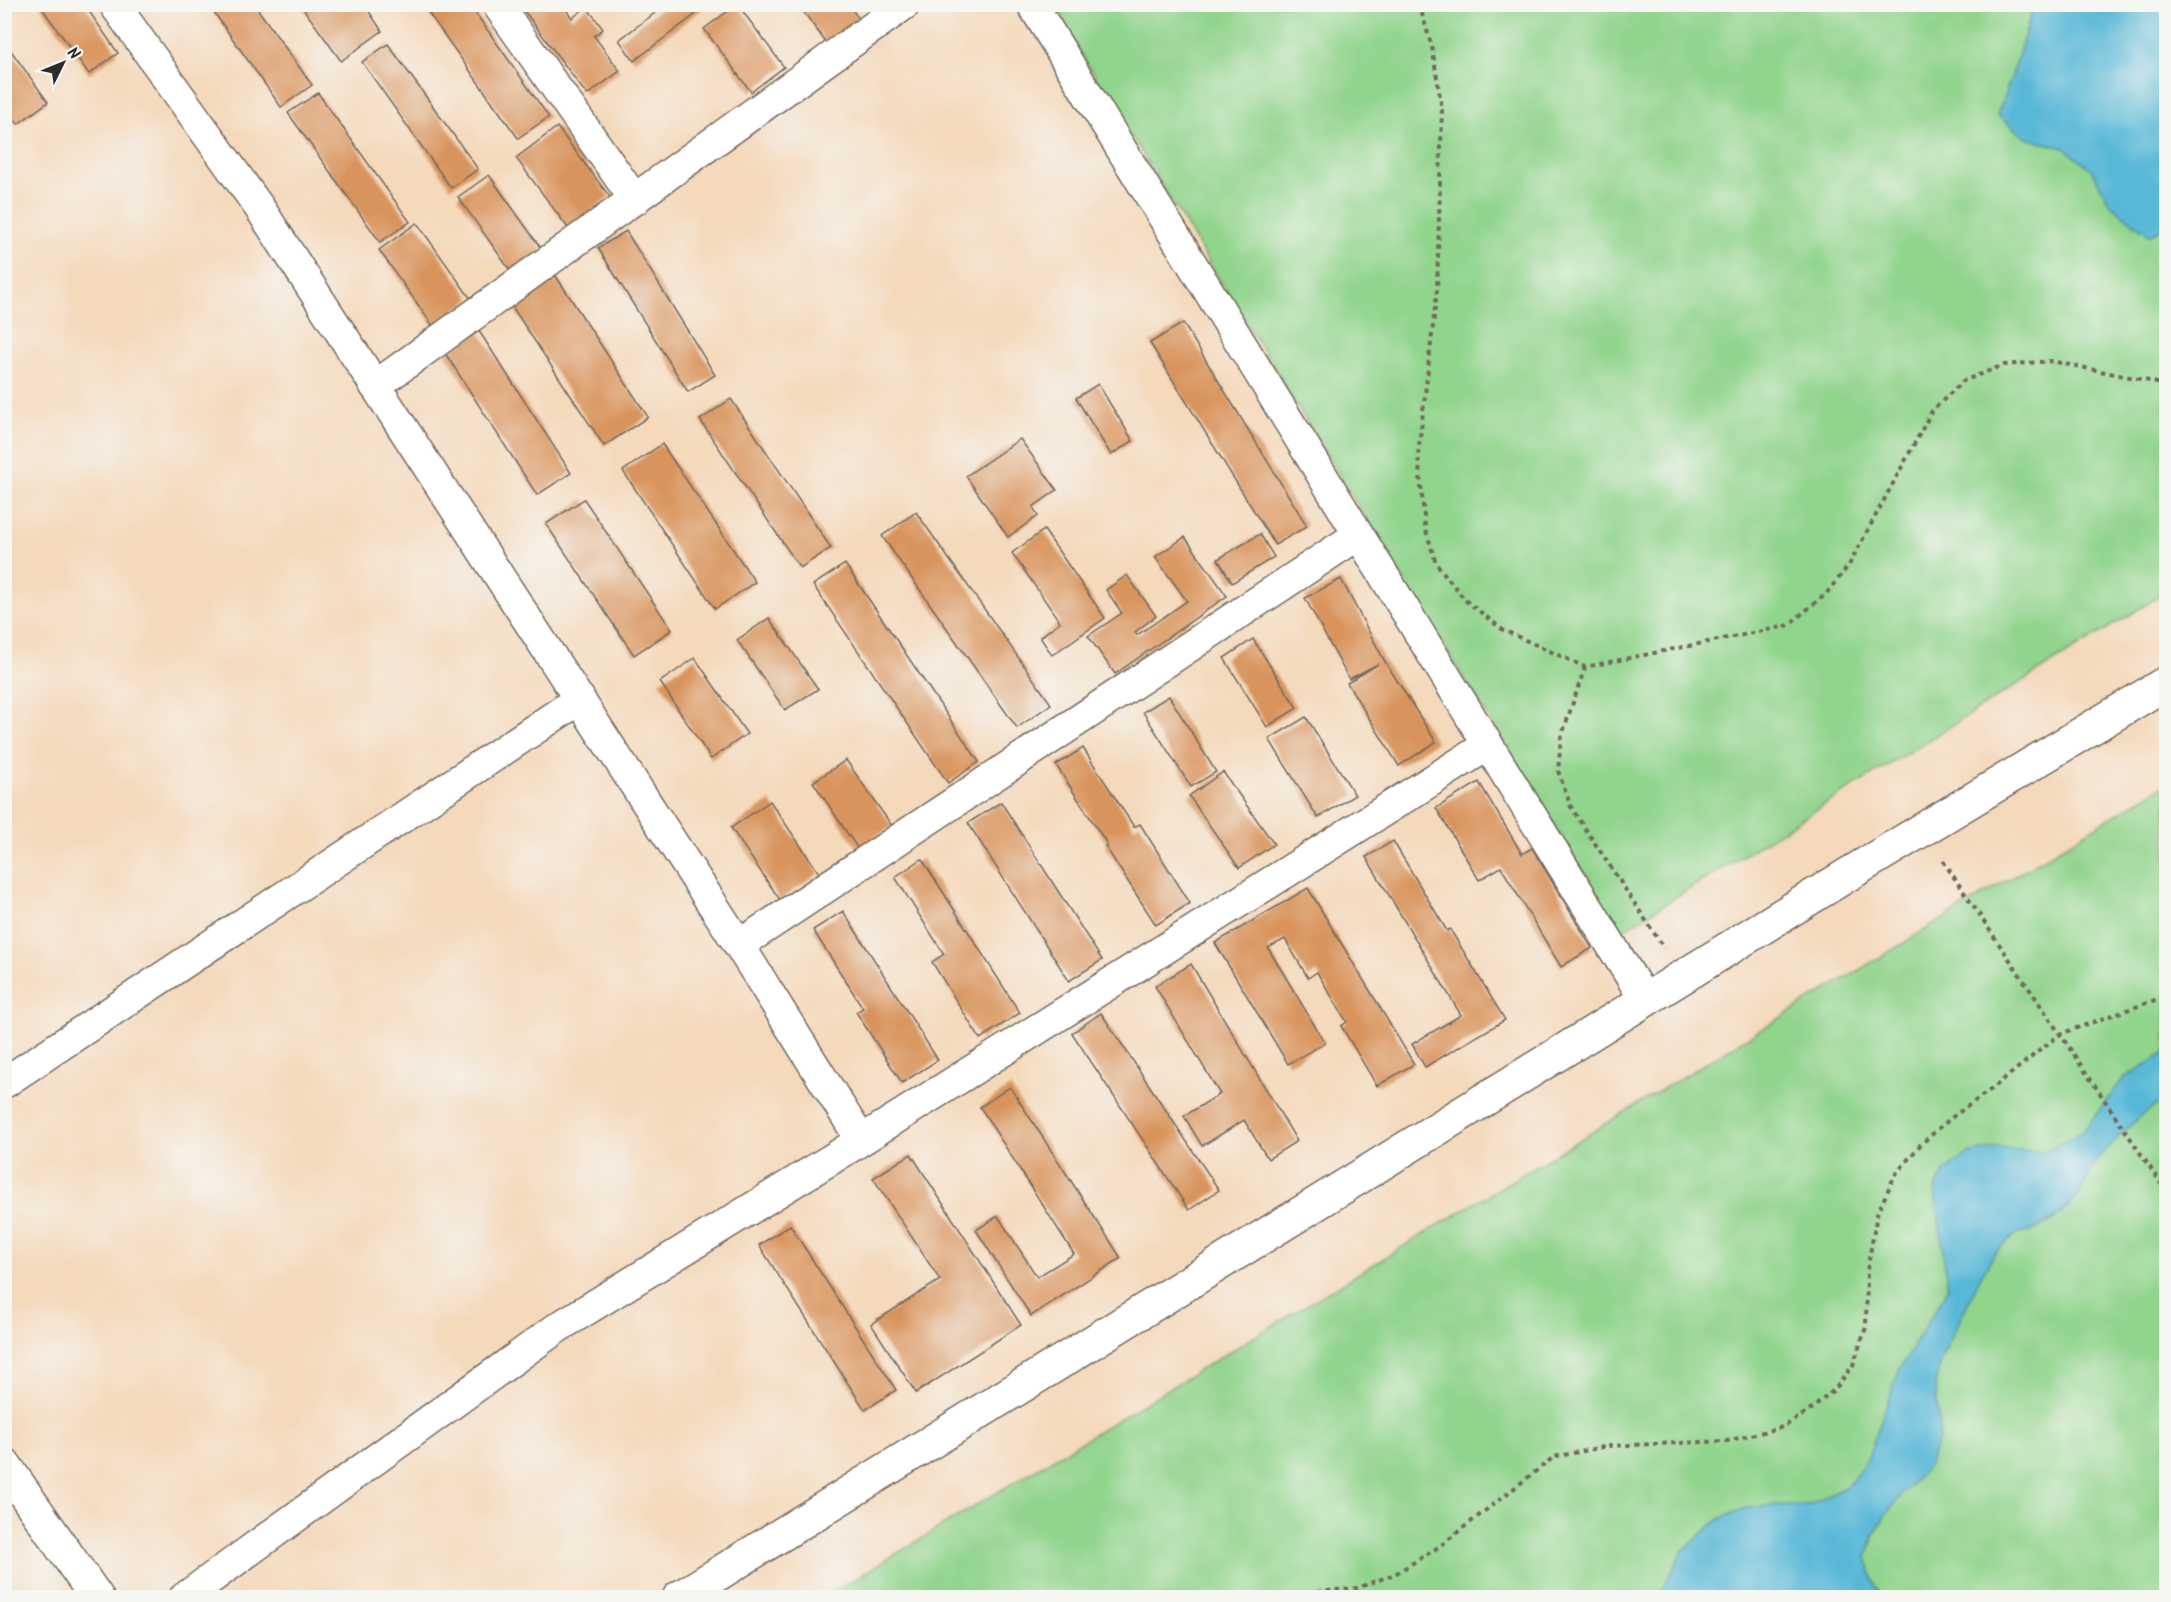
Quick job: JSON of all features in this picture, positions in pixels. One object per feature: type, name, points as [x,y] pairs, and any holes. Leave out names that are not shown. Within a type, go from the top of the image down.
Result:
[{"type":"street","points":[[114,4],[259,207],[739,945],[861,1140]]},
{"type":"street","points":[[497,4],[635,200]]},
{"type":"street","points":[[375,386],[905,4]]},
{"type":"street","points":[[1032,4],[1645,1000]]},
{"type":"street","points":[[739,945],[1358,535]]},
{"type":"street","points":[[679,1598],[1645,1000],[2166,683]]},
{"type":"street","points":[[4,1083],[580,699]]},
{"type":"street","points":[[184,1598],[557,1328],[861,1140],[1488,745]]},
{"type":"street","points":[[4,1464],[97,1598]]},
{"type":"path","points":[[1419,4],[1432,47],[1442,109],[1437,291],[1418,455],[1425,527],[1436,563],[1465,600],[1503,630],[1585,667],[1787,626],[1826,594],[1849,565],[1932,411],[1963,381],[2004,365],[2050,361],[2154,382],[2166,388]]},
{"type":"path","points":[[1585,667],[1561,738],[1558,771],[1571,807],[1683,977]]},
{"type":"path","points":[[1922,830],[2166,1191]]},
{"type":"path","points":[[1255,1598],[1357,1588],[1395,1574],[1440,1546],[1554,1457],[1608,1446],[1727,1441],[1783,1427],[1812,1409],[1836,1388],[1853,1365],[1866,1327],[1867,1271],[1877,1214],[1895,1174],[1921,1144],[1951,1118],[1993,1088],[2060,1034],[2166,996]]},
{"type":"green space","points":[[1051,5],[2166,5],[2166,592],[1620,932]]},
{"type":"green space","points":[[2166,784],[2166,1597],[825,1597]]},
{"type":"water","points":[[2034,5],[2166,5],[2166,226],[2149,235],[2110,204],[2091,169],[2064,148],[2027,138],[1997,115]]},
{"type":"water","points":[[2166,1052],[2166,1099],[2141,1116],[2120,1135],[2095,1163],[2078,1196],[2059,1216],[2039,1228],[2016,1235],[1995,1252],[1980,1278],[1941,1359],[1935,1384],[1940,1436],[1926,1469],[1886,1514],[1873,1537],[1867,1558],[1876,1588],[1884,1597],[1659,1597],[1683,1550],[1721,1518],[1746,1508],[1809,1505],[1849,1485],[1867,1460],[1899,1370],[1948,1289],[1935,1190],[1944,1172],[1968,1154],[1997,1148],[2043,1152],[2083,1132],[2123,1079]]},
{"type":"building","points":[[39,4],[84,4],[118,53],[89,74]]},
{"type":"building","points":[[208,4],[254,4],[312,85],[281,107]]},
{"type":"building","points":[[300,4],[364,4],[382,31],[341,61]]},
{"type":"building","points":[[436,4],[469,4],[549,117],[518,138],[427,11]]},
{"type":"building","points":[[519,4],[562,4],[572,18],[587,7],[603,29],[594,36],[620,71],[587,95]]},
{"type":"building","points":[[667,4],[709,4],[634,61],[619,40]]},
{"type":"building","points":[[798,4],[848,4],[862,23],[829,47]]},
{"type":"building","points":[[736,5],[784,67],[751,92],[704,29]]},
{"type":"building","points":[[4,41],[48,102],[18,124],[4,105]]},
{"type":"building","points":[[388,44],[478,169],[451,188],[362,62]]},
{"type":"building","points":[[318,93],[410,222],[380,242],[288,113]]},
{"type":"building","points":[[557,127],[610,197],[568,228],[516,158]]},
{"type":"building","points":[[489,175],[543,251],[512,273],[458,197]]},
{"type":"building","points":[[417,223],[471,299],[433,326],[379,250]]},
{"type":"building","points":[[626,231],[715,375],[688,392],[598,248]]},
{"type":"building","points":[[554,273],[648,417],[604,446],[509,302]]},
{"type":"building","points":[[1183,323],[1307,526],[1275,545],[1150,343]]},
{"type":"building","points":[[479,331],[571,473],[537,495],[445,353]]},
{"type":"building","points":[[1098,384],[1133,441],[1111,455],[1076,398]]},
{"type":"building","points":[[731,399],[831,548],[800,568],[700,420]]},
{"type":"building","points":[[1020,439],[1057,490],[1033,507],[1038,516],[1008,537],[966,476]]},
{"type":"building","points":[[662,444],[755,582],[715,609],[623,471]]},
{"type":"building","points":[[584,499],[672,630],[634,655],[546,524]]},
{"type":"building","points":[[916,512],[1051,704],[1017,728],[882,536]]},
{"type":"building","points":[[1044,530],[1105,618],[1052,655],[1040,637],[1060,622],[1012,553]]},
{"type":"building","points":[[1260,534],[1274,557],[1232,583],[1218,559]]},
{"type":"building","points":[[1185,537],[1227,596],[1115,674],[1088,636],[1122,613],[1106,590],[1127,575],[1156,616],[1135,632],[1137,635],[1187,601],[1155,557]]},
{"type":"building","points":[[845,564],[979,762],[948,783],[813,585]]},
{"type":"building","points":[[1341,579],[1384,660],[1436,742],[1399,766],[1347,683],[1378,664],[1349,679],[1305,598]]},
{"type":"building","points":[[769,618],[818,689],[785,710],[737,640]]},
{"type":"building","points":[[1253,639],[1297,708],[1267,727],[1224,658]]},
{"type":"building","points":[[695,658],[747,734],[711,759],[660,682]]},
{"type":"building","points":[[1169,696],[1216,772],[1191,787],[1143,712]]},
{"type":"building","points":[[1306,717],[1355,795],[1318,818],[1269,739]]},
{"type":"building","points":[[1083,748],[1134,827],[1140,824],[1190,903],[1156,925],[1056,765]]},
{"type":"building","points":[[846,760],[892,826],[858,849],[813,782]]},
{"type":"building","points":[[1223,772],[1274,844],[1239,868],[1189,796]]},
{"type":"building","points":[[1479,782],[1522,854],[1532,848],[1592,948],[1561,967],[1501,867],[1479,880],[1436,808]]},
{"type":"building","points":[[770,801],[819,873],[780,900],[731,828]]},
{"type":"building","points":[[1001,802],[1102,960],[1069,981],[968,823]]},
{"type":"building","points":[[1393,841],[1447,931],[1450,929],[1505,1020],[1425,1067],[1412,1044],[1461,1015],[1366,857]]},
{"type":"building","points":[[922,859],[1020,1013],[980,1039],[932,962],[944,954],[895,877]]},
{"type":"building","points":[[1308,888],[1414,1064],[1377,1086],[1341,1026],[1347,1022],[1317,972],[1308,978],[1285,939],[1268,948],[1325,1043],[1288,1064],[1215,943]]},
{"type":"building","points":[[843,911],[938,1060],[902,1083],[856,1012],[863,1008],[813,930]]},
{"type":"building","points":[[1191,964],[1297,1141],[1268,1159],[1244,1120],[1202,1146],[1184,1116],[1220,1094],[1155,986]]},
{"type":"building","points":[[1101,1013],[1219,1190],[1189,1210],[1072,1033]]},
{"type":"building","points":[[1010,1087],[1121,1258],[1031,1316],[976,1230],[998,1216],[1037,1277],[1074,1254],[980,1107]]},
{"type":"building","points":[[911,1154],[1021,1325],[916,1393],[871,1324],[940,1280],[873,1178]]},
{"type":"building","points":[[790,1225],[896,1390],[865,1410],[759,1245]]}]
